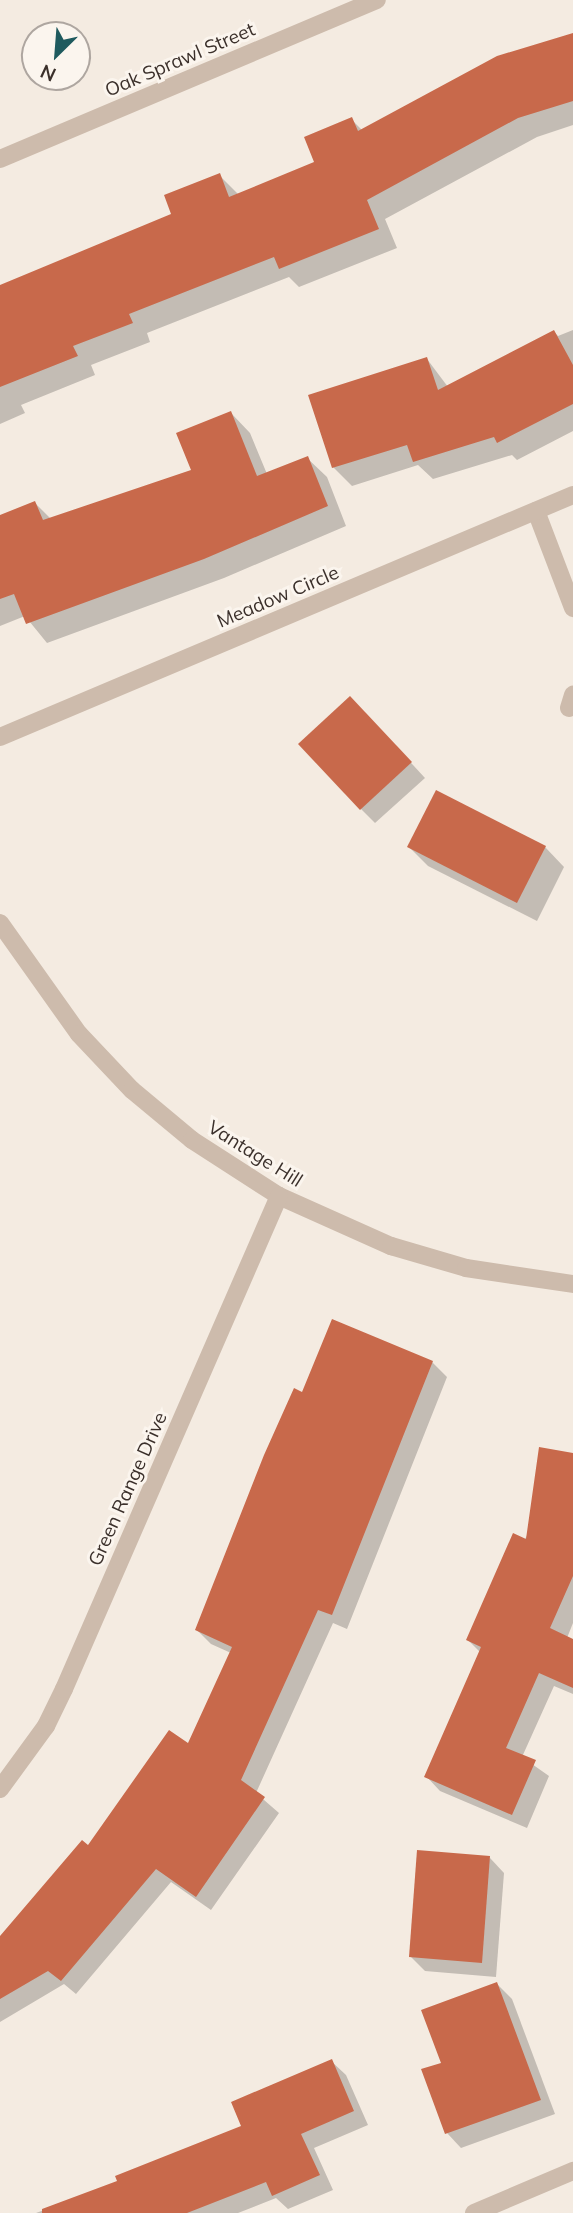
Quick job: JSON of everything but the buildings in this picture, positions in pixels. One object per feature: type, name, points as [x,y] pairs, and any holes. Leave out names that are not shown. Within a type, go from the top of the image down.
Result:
[{"type":"street","name":"Oak Sprawl Street","points":[[0,159],[377,0]]},
{"type":"street","name":"Meadow Circle","points":[[0,737],[573,495]]},
{"type":"street","points":[[536,510],[573,608]]},
{"type":"street","name":"Vantage Hill","points":[[0,923],[79,1034],[132,1090],[192,1140],[279,1196],[320,1217],[404,1250],[466,1268],[573,1284]]},
{"type":"street","name":"Green Range Drive","points":[[0,1789],[46,1726],[64,1689],[279,1196]]},
{"type":"street","points":[[474,2213],[573,2171]]}]
